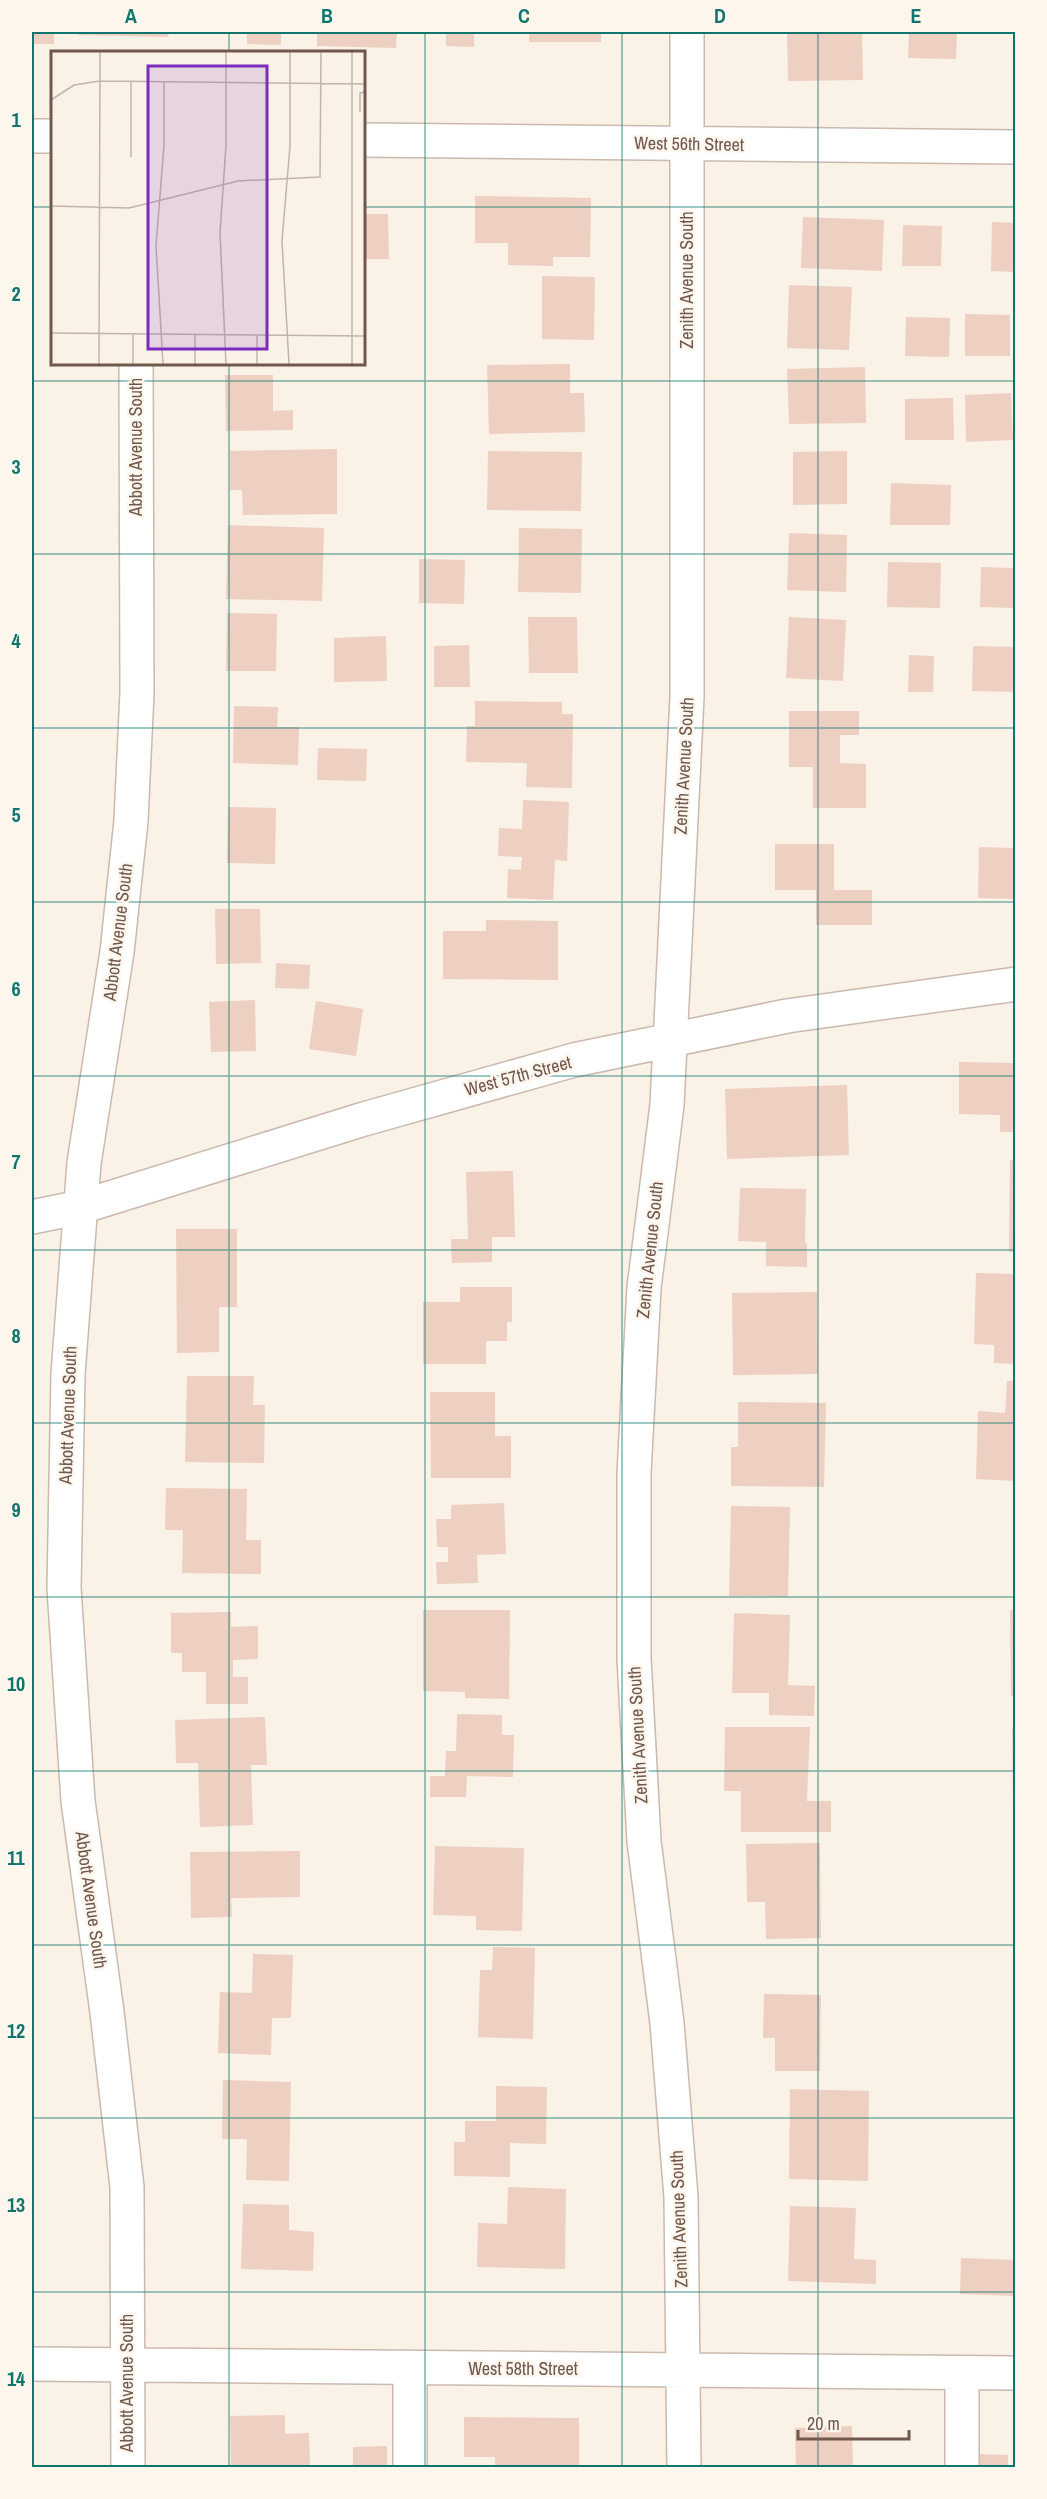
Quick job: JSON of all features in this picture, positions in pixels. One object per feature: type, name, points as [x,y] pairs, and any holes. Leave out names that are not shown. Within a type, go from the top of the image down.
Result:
[{"type":"street","name":"Zenith Avenue South","points":[[684,2468],[681,2197],[667,2023],[644,1841],[634,1658],[634,1473],[643,1299],[667,1105],[687,697],[687,32]]},
{"type":"street","points":[[32,136],[51,136]]},
{"type":"street","name":"West 56th Street","points":[[364,140],[1016,147]]},
{"type":"street","name":"Abbott Avenue South","points":[[128,2468],[127,2187],[107,2012],[78,1801],[64,1588],[68,1374],[84,1163],[117,952],[131,821],[137,692],[136,364]]},
{"type":"street","name":"West 57th Street","points":[[32,1217],[81,1207],[375,1116],[574,1060],[787,1016],[1016,984]]},
{"type":"street","name":"West 58th Street","points":[[32,2364],[1016,2373]]},
{"type":"street","points":[[410,2368],[410,2468]]},
{"type":"street","points":[[962,2373],[962,2468]]},
{"type":"building","points":[[32,32],[54,32],[54,44],[32,44]]},
{"type":"building","points":[[79,32],[169,32],[168,37],[78,35]]},
{"type":"building","points":[[247,32],[281,32],[281,45],[247,44]]},
{"type":"building","points":[[317,32],[397,32],[396,48],[317,46]]},
{"type":"building","points":[[446,32],[474,32],[474,47],[446,46]]},
{"type":"building","points":[[529,32],[601,32],[601,42],[529,42]]},
{"type":"building","points":[[787,32],[862,32],[863,80],[788,81]]},
{"type":"building","points":[[909,32],[957,32],[956,59],[908,58]]},
{"type":"building","points":[[475,196],[591,198],[590,257],[553,257],[553,266],[508,265],[508,243],[475,243]]},
{"type":"building","points":[[364,214],[388,214],[389,259],[364,259]]},
{"type":"building","points":[[803,217],[884,220],[882,271],[801,268]]},
{"type":"building","points":[[992,222],[1016,223],[1016,272],[991,271]]},
{"type":"building","points":[[903,225],[942,226],[941,266],[902,266]]},
{"type":"building","points":[[542,276],[595,277],[594,340],[542,339]]},
{"type":"building","points":[[789,285],[852,287],[849,350],[787,348]]},
{"type":"building","points":[[965,314],[1010,315],[1010,356],[965,356]]},
{"type":"building","points":[[906,317],[950,318],[949,357],[905,356]]},
{"type":"building","points":[[570,364],[570,393],[584,393],[585,432],[489,434],[487,365]]},
{"type":"building","points":[[865,367],[866,423],[789,424],[787,369]]},
{"type":"building","points":[[225,375],[273,375],[273,411],[293,410],[293,430],[226,431]]},
{"type":"building","points":[[1011,393],[1013,440],[966,442],[965,395]]},
{"type":"building","points":[[953,398],[954,440],[905,440],[905,399]]},
{"type":"building","points":[[337,449],[337,514],[243,515],[242,490],[230,490],[230,451]]},
{"type":"building","points":[[488,451],[582,452],[581,511],[487,510]]},
{"type":"building","points":[[847,451],[847,504],[793,505],[793,452]]},
{"type":"building","points":[[891,483],[951,485],[950,525],[890,525]]},
{"type":"building","points":[[228,525],[324,528],[322,601],[226,599]]},
{"type":"building","points":[[519,528],[582,529],[581,593],[518,592]]},
{"type":"building","points":[[789,533],[847,535],[846,592],[787,590]]},
{"type":"building","points":[[419,559],[465,560],[464,604],[419,603]]},
{"type":"building","points":[[888,562],[941,563],[940,608],[887,607]]},
{"type":"building","points":[[981,567],[1016,568],[1016,608],[980,607]]},
{"type":"building","points":[[227,613],[277,614],[276,671],[226,671]]},
{"type":"building","points":[[528,617],[577,617],[578,673],[529,673]]},
{"type":"building","points":[[789,617],[846,620],[843,681],[786,678]]},
{"type":"building","points":[[386,636],[387,681],[334,682],[334,638]]},
{"type":"building","points":[[469,645],[470,687],[434,687],[434,646]]},
{"type":"building","points":[[973,646],[1016,647],[1016,692],[972,691]]},
{"type":"building","points":[[909,655],[934,656],[933,692],[908,692]]},
{"type":"building","points":[[475,701],[562,702],[562,714],[573,714],[572,788],[526,787],[527,763],[466,762],[467,726],[475,726]]},
{"type":"building","points":[[234,706],[278,707],[277,727],[299,727],[298,765],[233,763]]},
{"type":"building","points":[[789,711],[859,711],[859,735],[840,735],[840,763],[866,764],[866,808],[813,808],[813,767],[789,767]]},
{"type":"building","points":[[318,748],[367,749],[366,781],[317,780]]},
{"type":"building","points":[[523,800],[569,802],[567,861],[555,860],[553,900],[507,898],[508,869],[521,870],[522,857],[498,856],[499,828],[522,829]]},
{"type":"building","points":[[228,807],[276,808],[275,864],[227,863]]},
{"type":"building","points":[[775,844],[834,844],[834,890],[872,890],[872,925],[816,925],[816,890],[775,890]]},
{"type":"building","points":[[979,847],[1016,848],[1016,899],[978,898]]},
{"type":"building","points":[[215,909],[260,909],[261,963],[216,964]]},
{"type":"building","points":[[486,920],[558,921],[558,980],[443,979],[443,931],[486,931]]},
{"type":"building","points":[[276,963],[310,965],[309,989],[275,988]]},
{"type":"building","points":[[255,1000],[256,1051],[211,1052],[209,1002]]},
{"type":"building","points":[[316,1001],[363,1009],[356,1056],[309,1049]]},
{"type":"building","points":[[959,1062],[1016,1063],[1016,1132],[1000,1132],[1000,1115],[959,1114]]},
{"type":"building","points":[[847,1085],[849,1155],[727,1159],[725,1089]]},
{"type":"building","points":[[1010,1160],[1016,1160],[1016,1252],[1009,1252]]},
{"type":"building","points":[[513,1171],[515,1237],[492,1237],[492,1262],[452,1263],[451,1239],[468,1239],[466,1172]]},
{"type":"building","points":[[740,1188],[806,1189],[807,1267],[766,1266],[766,1242],[738,1241]]},
{"type":"building","points":[[176,1229],[237,1229],[237,1307],[219,1307],[219,1352],[177,1353]]},
{"type":"building","points":[[976,1273],[1016,1274],[1016,1364],[994,1363],[994,1345],[974,1344]]},
{"type":"building","points":[[460,1287],[512,1287],[512,1322],[507,1322],[507,1341],[486,1341],[486,1364],[423,1364],[423,1302],[460,1302]]},
{"type":"building","points":[[817,1292],[818,1374],[733,1375],[732,1293]]},
{"type":"building","points":[[187,1376],[254,1376],[253,1405],[265,1405],[264,1463],[185,1462]]},
{"type":"building","points":[[1007,1381],[1016,1381],[1016,1481],[976,1479],[978,1411],[1005,1413]]},
{"type":"building","points":[[430,1392],[495,1392],[495,1436],[511,1436],[511,1478],[431,1478]]},
{"type":"building","points":[[738,1402],[826,1403],[824,1487],[731,1486],[731,1447],[738,1447]]},
{"type":"building","points":[[166,1488],[247,1489],[246,1540],[261,1540],[261,1574],[182,1573],[183,1530],[165,1530]]},
{"type":"building","points":[[504,1503],[506,1554],[477,1555],[478,1583],[437,1584],[436,1562],[448,1562],[448,1547],[437,1547],[436,1519],[451,1519],[451,1505]]},
{"type":"building","points":[[731,1506],[790,1507],[788,1597],[729,1596]]},
{"type":"building","points":[[423,1610],[510,1610],[509,1699],[465,1698],[465,1692],[423,1691]]},
{"type":"building","points":[[1010,1610],[1016,1610],[1016,1696],[1011,1696]]},
{"type":"building","points":[[231,1612],[231,1627],[258,1626],[258,1659],[233,1660],[233,1677],[248,1677],[248,1704],[206,1704],[206,1672],[182,1672],[182,1653],[171,1653],[171,1613]]},
{"type":"building","points":[[734,1613],[790,1615],[788,1685],[815,1686],[814,1716],[769,1715],[769,1693],[732,1693]]},
{"type":"building","points":[[457,1714],[502,1715],[502,1735],[514,1735],[513,1777],[467,1776],[466,1797],[430,1797],[430,1776],[445,1776],[446,1751],[456,1751]]},
{"type":"building","points":[[265,1717],[267,1765],[251,1765],[253,1825],[200,1827],[198,1763],[176,1763],[175,1720]]},
{"type":"building","points":[[725,1727],[810,1727],[807,1801],[831,1801],[831,1832],[741,1832],[741,1791],[724,1791]]},
{"type":"building","points":[[1012,1728],[1016,1728],[1016,1808],[1013,1808]]},
{"type":"building","points":[[820,1843],[821,1938],[766,1939],[765,1902],[747,1902],[746,1844]]},
{"type":"building","points":[[435,1846],[524,1848],[522,1931],[476,1930],[476,1916],[433,1915]]},
{"type":"building","points":[[300,1851],[300,1897],[231,1898],[232,1917],[191,1918],[190,1852]]},
{"type":"building","points":[[493,1947],[535,1948],[533,2039],[478,2037],[480,1970],[492,1970]]},
{"type":"building","points":[[253,1954],[293,1955],[291,2018],[272,2018],[271,2055],[218,2053],[220,1992],[252,1993]]},
{"type":"building","points":[[764,1994],[821,1995],[820,2071],[775,2071],[775,2038],[763,2038]]},
{"type":"building","points":[[223,2080],[291,2082],[289,2181],[246,2180],[247,2139],[222,2139]]},
{"type":"building","points":[[496,2086],[547,2087],[546,2144],[510,2143],[510,2177],[454,2176],[454,2142],[465,2142],[465,2121],[496,2121]]},
{"type":"building","points":[[790,2089],[869,2091],[868,2181],[789,2179]]},
{"type":"building","points":[[508,2187],[566,2189],[565,2269],[477,2267],[478,2223],[507,2224]]},
{"type":"building","points":[[243,2204],[289,2205],[289,2230],[314,2232],[313,2271],[241,2269]]},
{"type":"building","points":[[790,2206],[856,2208],[854,2259],[876,2260],[876,2284],[788,2281]]},
{"type":"building","points":[[961,2258],[1016,2260],[1016,2296],[960,2294]]},
{"type":"building","points":[[285,2415],[285,2434],[309,2433],[310,2465],[231,2468],[230,2416]]},
{"type":"building","points":[[464,2417],[579,2418],[579,2468],[495,2468],[495,2457],[464,2457]]},
{"type":"building","points":[[852,2426],[853,2468],[796,2468],[795,2428]]},
{"type":"building","points":[[387,2446],[387,2468],[353,2468],[353,2447]]},
{"type":"building","points":[[976,2454],[1008,2455],[1008,2468],[976,2468]]}]
